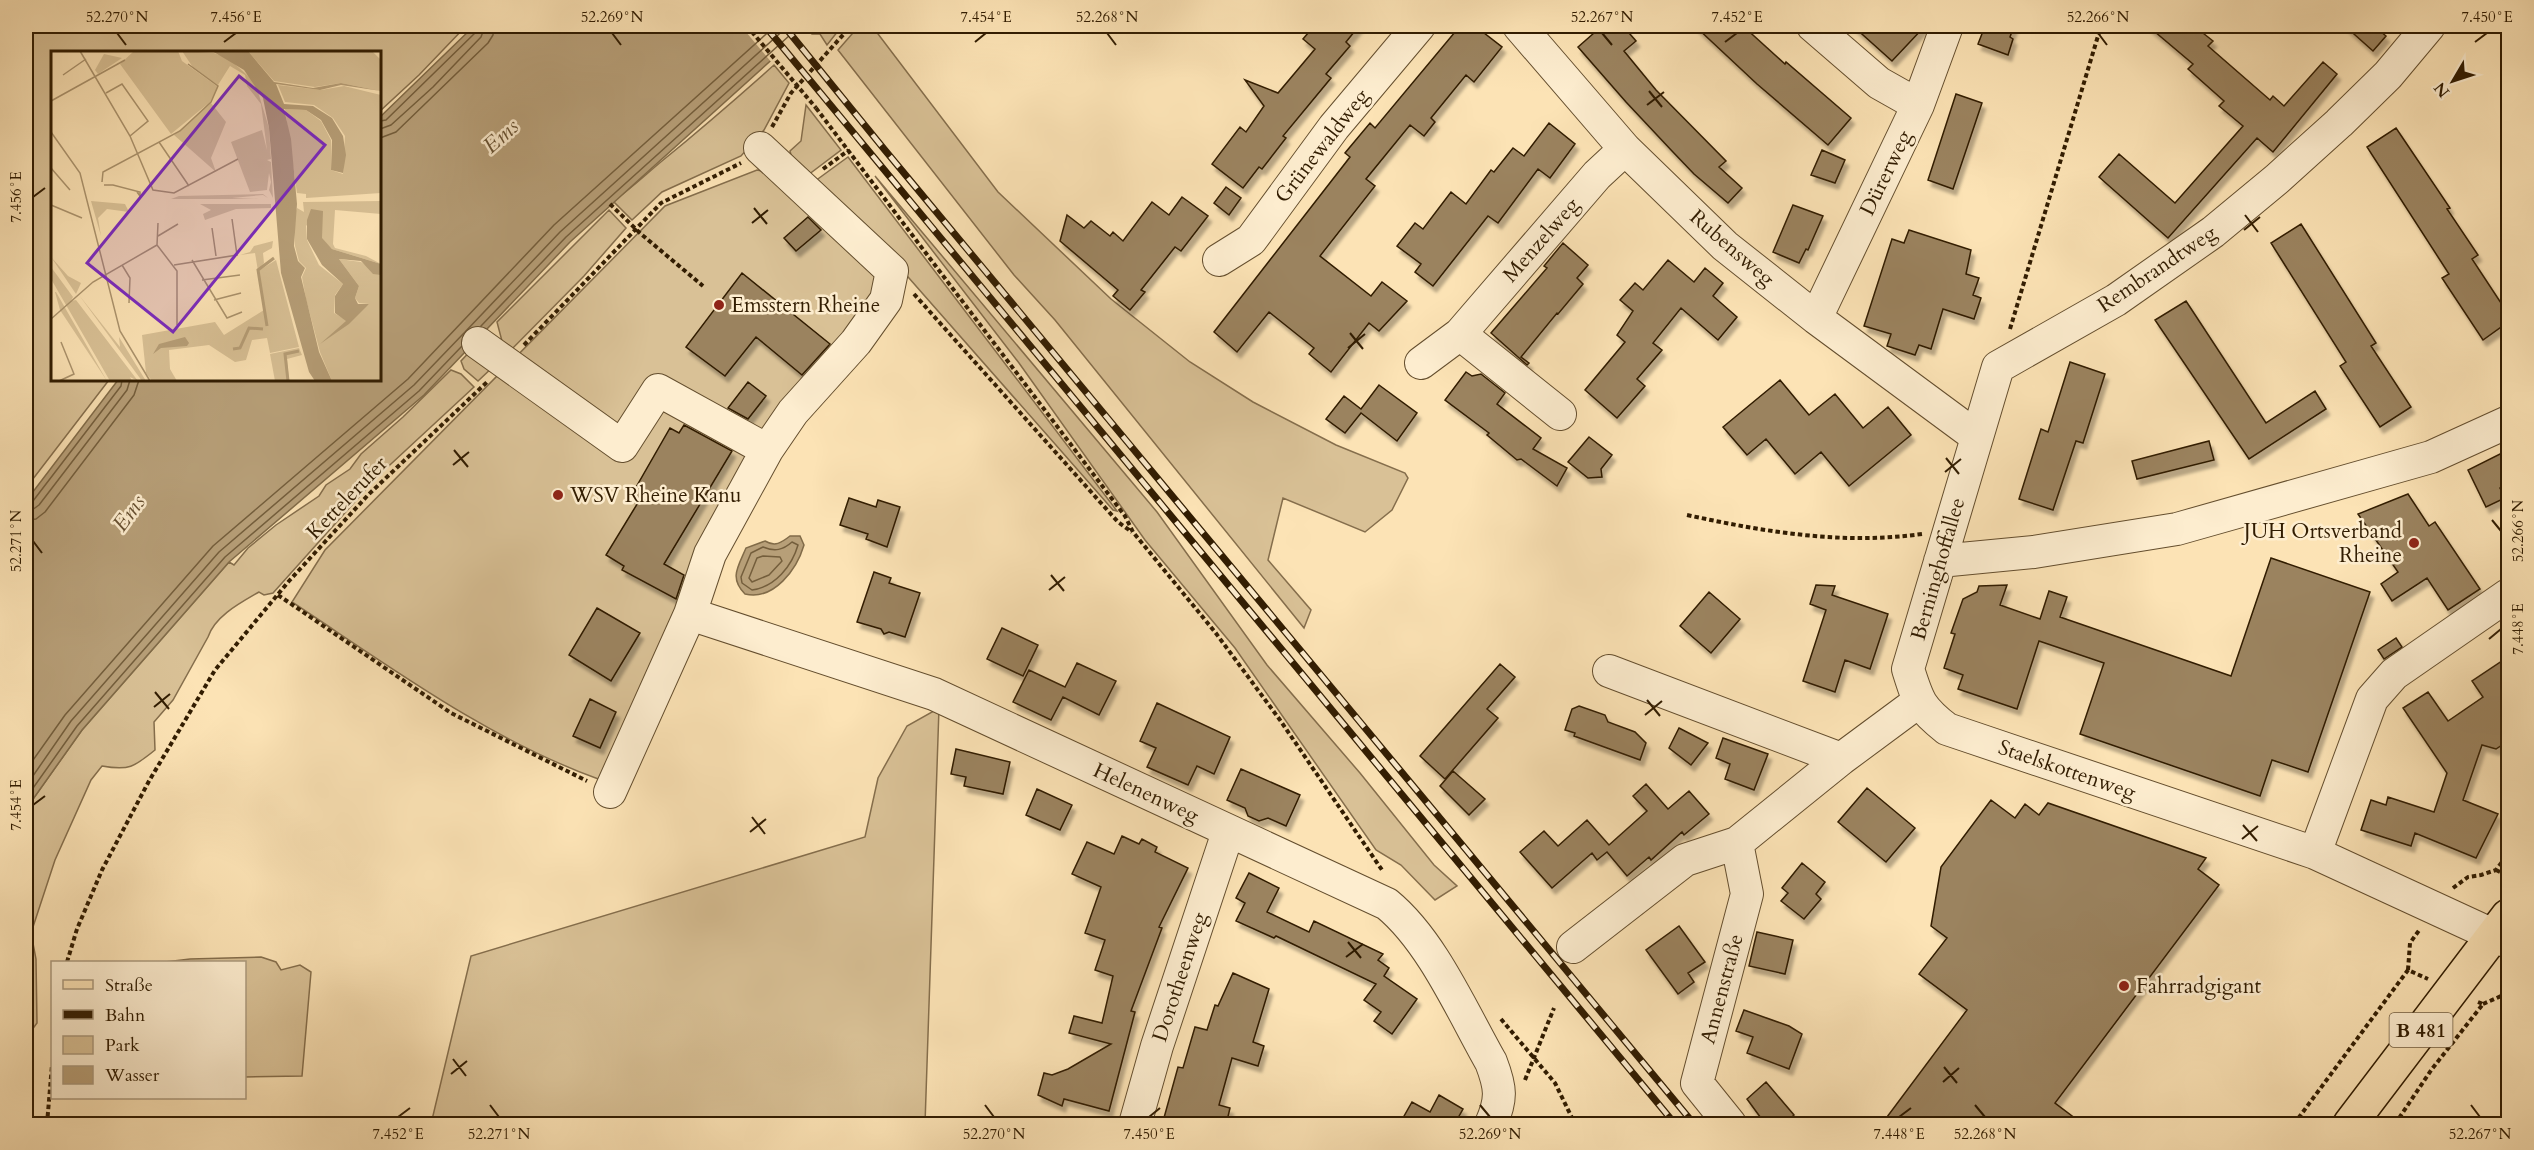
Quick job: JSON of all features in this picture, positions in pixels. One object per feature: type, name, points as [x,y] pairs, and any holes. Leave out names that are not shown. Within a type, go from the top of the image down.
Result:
[{"type":"main road","name":"B 481","points":[[2350,1125],[2452,991],[2503,931]]},
{"type":"street","name":"Grünewaldweg","points":[[1219,260],[1251,240],[1334,127],[1419,26]]},
{"type":"street","name":"Rubensweg","points":[[1519,26],[1625,149],[1725,246],[1816,318],[1977,437]]},
{"type":"street","points":[[1813,26],[1879,83],[1918,105]]},
{"type":"street","name":"Dürerweg","points":[[1816,318],[1918,105],[1947,26]]},
{"type":"street","name":"Rembrandtweg","points":[[1998,367],[2116,300],[2213,232],[2339,123],[2388,75],[2429,26]]},
{"type":"street","points":[[610,792],[690,614],[710,554],[766,450],[793,412],[862,334],[886,300],[892,271],[760,148]]},
{"type":"street","name":"Menzelweg","points":[[1421,363],[1460,334],[1597,175],[1625,149]]},
{"type":"street","points":[[486,334],[506,364],[622,446],[658,390],[766,450]]},
{"type":"street","points":[[1460,334],[1560,414]]},
{"type":"street","name":"Berninghoffallee","points":[[1918,702],[1908,669],[1998,367]]},
{"type":"street","points":[[1940,561],[2034,552],[2178,529],[2431,457],[2508,422]]},
{"type":"street","points":[[2315,853],[2372,699],[2394,674],[2508,595]]},
{"type":"street","name":"Helenenweg","points":[[690,614],[934,694],[1387,904],[1406,919],[1428,951],[1491,1062],[1498,1081],[1495,1110]]},
{"type":"street","points":[[1609,671],[1841,759]]},
{"type":"street","points":[[1573,947],[1685,860],[1737,843],[1841,759],[1918,702]]},
{"type":"street","name":"Staelskottenweg","points":[[1918,702],[1931,717],[1947,729],[2315,853],[2436,909],[2503,931]]},
{"type":"street","name":"Dorotheenweg","points":[[1135,1125],[1157,1046],[1228,832]]},
{"type":"street","name":"Annenstraße","points":[[1730,1125],[1698,1083],[1747,894],[1737,843]]},
{"type":"path","points":[[747,26],[849,150],[1125,516],[1132,532]]},
{"type":"path","points":[[760,148],[791,93],[851,26]]},
{"type":"path","points":[[1998,367],[2101,26]]},
{"type":"path","name":"Kettelerufer","points":[[68,961],[77,929],[102,870],[148,781],[215,670],[278,595],[368,495],[506,364],[661,203],[745,161],[760,148]]},
{"type":"path","points":[[801,186],[849,150]]},
{"type":"path","points":[[609,204],[636,230],[703,286]]},
{"type":"path","points":[[892,271],[1118,522],[1132,532],[1215,632],[1280,720],[1386,876]]},
{"type":"path","points":[[1687,515],[1764,531],[1820,538],[1894,538],[1949,530]]},
{"type":"path","points":[[278,595],[451,713],[610,792]]},
{"type":"path","points":[[2294,1125],[2408,970],[2410,943],[2454,886],[2468,877],[2496,870],[2508,854]]},
{"type":"path","points":[[2496,870],[2508,876]]},
{"type":"path","points":[[2408,970],[2452,991]]},
{"type":"path","points":[[2483,1004],[2508,993]]},
{"type":"path","points":[[1554,1008],[1533,1059],[1555,1083],[1575,1125]]},
{"type":"path","points":[[47,1125],[51,1077]]},
{"type":"green space","points":[[26,26],[466,26],[381,110],[381,51],[51,51],[51,381],[108,381],[26,488]]},
{"type":"green space","points":[[809,26],[842,26],[827,45],[820,34],[812,34],[806,28]]},
{"type":"green space","points":[[859,26],[872,26],[998,192],[1111,299],[1190,362],[1253,402],[1336,445],[1405,473],[1408,478],[1392,510],[1365,532],[1283,498],[1268,560],[1311,610],[1304,628],[1055,320],[1014,275],[838,50]]},
{"type":"green space","points":[[774,65],[789,83],[764,130],[741,156],[662,192],[632,220],[613,201],[632,187]]},
{"type":"green space","points":[[806,105],[841,150],[804,178],[793,163],[790,151],[801,141]]},
{"type":"green space","points":[[848,157],[1117,511],[1113,510],[872,236],[811,184]]},
{"type":"green space","name":"WSV Rheine Kanu","points":[[757,170],[775,174],[877,278],[876,299],[770,441],[601,780],[560,764],[480,723],[403,676],[292,602],[325,550],[665,206]]},
{"type":"green space","points":[[875,176],[1157,512],[1267,665],[1360,773],[1434,865],[1457,886],[1435,900],[1401,865],[1376,850],[1235,648],[1145,540],[1019,363]]},
{"type":"green space","points":[[609,210],[626,228],[584,276],[509,352],[503,345],[497,322]]},
{"type":"green space","points":[[475,346],[496,364],[478,381],[464,369],[461,361]]},
{"type":"green space","points":[[451,370],[461,374],[474,387],[378,476],[273,593],[264,595],[259,592],[222,616],[211,629],[173,700],[154,722],[155,750],[142,760],[125,768],[102,766],[91,780],[55,860],[31,933],[36,959],[37,1023],[26,1038],[26,809],[82,730],[229,562],[234,565],[248,548],[276,525],[319,496],[326,485],[350,469],[361,454]]},
{"type":"green space","points":[[939,708],[925,1124],[431,1124],[471,956],[865,837],[878,778],[907,726]]},
{"type":"green space","points":[[261,957],[276,962],[281,970],[300,965],[311,972],[302,1076],[246,1077],[246,961],[173,961]]},
{"type":"water","name":"Ems","points":[[474,26],[809,26],[570,242],[424,395],[229,562],[82,730],[26,809],[26,501],[117,381],[381,381],[381,116]]},
{"type":"water","points":[[790,536],[800,536],[804,545],[790,573],[775,588],[765,593],[745,594],[737,583],[736,577],[746,548],[765,541],[772,544],[778,543]]},
{"type":"pier","points":[[741,26],[797,26],[804,34],[772,63]]},
{"type":"building","points":[[1314,26],[1359,26],[1346,42],[1350,46],[1326,74],[1331,78],[1283,136],[1286,138],[1262,169],[1259,167],[1243,188],[1212,164],[1240,127],[1246,132],[1264,106],[1245,80],[1278,93],[1315,49],[1303,39]]},
{"type":"building","points":[[1460,26],[1475,26],[1502,47],[1474,82],[1466,75],[1431,118],[1435,122],[1424,136],[1410,125],[1366,179],[1375,186],[1320,256],[1371,296],[1382,282],[1407,301],[1379,331],[1369,323],[1331,372],[1309,354],[1314,348],[1269,312],[1237,352],[1214,332],[1350,157],[1345,153],[1370,123],[1375,128]]},
{"type":"building","points":[[1602,26],[1623,26],[1636,41],[1624,51],[1656,90],[1726,161],[1719,167],[1742,188],[1728,203],[1694,174],[1578,47]]},
{"type":"building","points":[[1695,26],[1743,26],[1851,118],[1828,145],[1757,84]]},
{"type":"building","points":[[1853,26],[1925,26],[1892,61]]},
{"type":"building","points":[[1985,26],[2014,26],[2008,55],[1978,44]]},
{"type":"building","points":[[2148,26],[2194,26],[2213,41],[2208,46],[2270,100],[2273,96],[2284,106],[2323,62],[2337,74],[2273,152],[2257,138],[2168,238],[2099,177],[2119,154],[2175,203],[2243,126],[2219,106],[2224,101],[2188,69],[2193,64]]},
{"type":"building","points":[[2345,26],[2374,26],[2386,36],[2373,51]]},
{"type":"building","points":[[1956,94],[1982,103],[1953,189],[1928,180]]},
{"type":"building","points":[[1549,123],[1575,144],[1550,178],[1538,169],[1498,223],[1488,216],[1433,286],[1415,272],[1421,264],[1397,246],[1415,223],[1423,229],[1451,192],[1466,204],[1491,170],[1494,172],[1513,148],[1524,156]]},
{"type":"building","points":[[2396,128],[2450,208],[2447,209],[2478,255],[2472,259],[2503,306],[2501,307],[2508,322],[2483,340],[2442,278],[2449,274],[2367,147]]},
{"type":"building","points":[[1822,150],[1845,160],[1835,183],[1811,175]]},
{"type":"building","points":[[1226,187],[1241,198],[1229,215],[1214,203]]},
{"type":"building","points":[[1182,197],[1208,216],[1181,251],[1175,247],[1141,290],[1145,292],[1130,310],[1113,296],[1118,290],[1060,241],[1067,215],[1084,228],[1091,221],[1110,236],[1113,232],[1123,241],[1152,202],[1169,215]]},
{"type":"building","points":[[1793,205],[1823,216],[1808,250],[1806,249],[1799,263],[1773,252]]},
{"type":"building","points":[[808,217],[821,230],[796,251],[784,238]]},
{"type":"building","points":[[2301,224],[2376,343],[2371,346],[2411,407],[2380,427],[2340,366],[2346,362],[2271,243]]},
{"type":"building","points":[[1909,230],[1971,250],[1966,274],[1979,278],[1973,295],[1981,298],[1974,319],[1943,309],[1931,349],[1919,345],[1915,355],[1887,346],[1891,334],[1864,326],[1892,239],[1904,243]]},
{"type":"building","points":[[1563,243],[1588,265],[1577,278],[1583,284],[1521,357],[1529,363],[1527,365],[1491,333],[1547,268],[1544,266]]},
{"type":"building","points":[[1668,260],[1694,282],[1705,268],[1723,283],[1713,296],[1737,317],[1718,340],[1681,308],[1653,343],[1662,350],[1637,379],[1645,386],[1617,418],[1585,390],[1625,342],[1617,335],[1633,311],[1620,300],[1635,283],[1643,290]]},
{"type":"building","points":[[742,273],[830,344],[802,375],[756,337],[725,376],[686,347]]},
{"type":"building","points":[[2186,301],[2266,423],[2315,391],[2326,409],[2249,459],[2155,320]]},
{"type":"building","points":[[2070,362],[2105,374],[2083,443],[2076,441],[2053,510],[2019,499],[2041,429],[2048,432]]},
{"type":"building","points":[[1466,372],[1472,376],[1481,374],[1505,393],[1497,404],[1541,438],[1533,449],[1567,468],[1557,486],[1521,459],[1517,460],[1487,435],[1489,433],[1445,400]]},
{"type":"building","points":[[1780,380],[1809,415],[1835,394],[1863,428],[1888,407],[1911,435],[1849,486],[1821,452],[1795,474],[1766,439],[1747,455],[1723,427]]},
{"type":"building","points":[[748,382],[766,396],[748,419],[728,408]]},
{"type":"building","points":[[1379,385],[1417,413],[1397,441],[1361,413],[1345,433],[1326,419],[1344,396],[1361,409]]},
{"type":"building","points":[[684,425],[732,451],[664,564],[684,575],[676,599],[622,570],[624,566],[606,555],[639,501],[631,496],[670,428],[679,433]]},
{"type":"building","points":[[1589,437],[1612,455],[1601,469],[1602,477],[1588,478],[1568,462]]},
{"type":"building","points":[[2209,441],[2214,460],[2137,479],[2132,461]]},
{"type":"building","points":[[2508,450],[2508,484],[2500,488],[2505,498],[2486,507],[2468,470]]},
{"type":"building","name":"JUH Ortsverband Rheine","points":[[2408,494],[2429,526],[2435,522],[2480,589],[2448,610],[2427,578],[2392,601],[2381,584],[2398,572],[2358,514]]},
{"type":"building","points":[[849,498],[876,507],[878,500],[900,507],[887,547],[866,539],[868,534],[840,525]]},
{"type":"building","points":[[2271,558],[2370,592],[2308,772],[2272,760],[2260,796],[2080,734],[2104,663],[2039,641],[2017,709],[1958,689],[1963,675],[1944,668],[1955,634],[1951,633],[1963,599],[1977,592],[1979,586],[2007,585],[2000,605],[2040,619],[2049,591],[2067,597],[2060,617],[2231,676]]},
{"type":"building","points":[[874,572],[891,578],[889,583],[920,593],[905,637],[889,632],[884,634],[881,629],[857,622]]},
{"type":"building","points":[[1816,585],[1835,586],[1832,595],[1888,614],[1870,669],[1845,660],[1835,692],[1803,681],[1826,610],[1810,604]]},
{"type":"building","points":[[1709,592],[1740,619],[1711,653],[1680,626]]},
{"type":"building","points":[[597,608],[640,633],[611,681],[569,655]]},
{"type":"building","points":[[1002,628],[1038,645],[1023,676],[987,659]]},
{"type":"building","points":[[2396,638],[2402,647],[2384,659],[2378,650]]},
{"type":"building","points":[[2508,657],[2508,741],[2496,749],[2482,745],[2463,800],[2498,814],[2476,858],[2415,833],[2411,846],[2361,830],[2371,800],[2386,805],[2388,797],[2434,812],[2447,773],[2403,708],[2428,692],[2448,721],[2483,697],[2472,681]]},
{"type":"building","points":[[1077,663],[1116,681],[1099,715],[1063,697],[1051,720],[1013,702],[1029,670],[1065,687]]},
{"type":"building","points":[[1500,664],[1515,677],[1487,709],[1498,718],[1445,779],[1420,756]]},
{"type":"building","points":[[590,699],[616,712],[600,748],[573,736]]},
{"type":"building","points":[[1157,703],[1230,737],[1214,774],[1197,766],[1188,785],[1147,767],[1156,748],[1140,741]]},
{"type":"building","points":[[1579,706],[1605,715],[1608,722],[1635,732],[1646,743],[1640,760],[1574,736],[1575,733],[1565,730],[1572,709]]},
{"type":"building","points":[[1679,728],[1708,743],[1691,765],[1669,748]]},
{"type":"building","points":[[1723,738],[1768,754],[1754,790],[1725,779],[1730,764],[1716,758]]},
{"type":"building","points":[[956,749],[1010,762],[1003,794],[964,786],[966,777],[951,774]]},
{"type":"building","points":[[1241,769],[1300,795],[1286,826],[1268,818],[1259,821],[1248,816],[1245,808],[1227,800]]},
{"type":"building","points":[[1453,771],[1485,799],[1469,815],[1440,786]]},
{"type":"building","points":[[1646,784],[1668,809],[1689,791],[1709,814],[1684,835],[1682,832],[1651,860],[1649,857],[1627,876],[1607,852],[1597,860],[1592,853],[1552,888],[1520,852],[1544,831],[1558,846],[1587,820],[1609,845],[1647,811],[1633,796]]},
{"type":"building","points":[[1867,788],[1915,828],[1886,862],[1838,822]]},
{"type":"building","points":[[1037,789],[1072,805],[1060,830],[1026,815]]},
{"type":"building","points":[[1991,800],[2015,818],[2025,804],[2039,815],[2048,803],[2206,858],[2198,869],[2219,885],[2055,1103],[2084,1125],[1881,1125],[1967,1010],[1919,974],[1947,938],[1931,926],[1941,867]]},
{"type":"building","points":[[1122,836],[1139,844],[1142,839],[1157,847],[1155,852],[1188,868],[1159,927],[1162,928],[1131,1011],[1135,1012],[1109,1111],[1064,1099],[1062,1106],[1038,1095],[1044,1073],[1052,1075],[1068,1069],[1111,1044],[1069,1033],[1074,1016],[1102,1023],[1113,976],[1095,970],[1105,940],[1085,933],[1101,887],[1072,874],[1087,842],[1114,854]]},
{"type":"building","points":[[1802,863],[1825,882],[1816,894],[1821,899],[1804,919],[1781,901],[1788,893],[1782,888]]},
{"type":"building","points":[[1249,873],[1279,888],[1267,912],[1309,932],[1314,921],[1383,954],[1378,960],[1389,968],[1384,976],[1417,999],[1392,1034],[1374,1021],[1381,1012],[1364,1000],[1376,984],[1276,936],[1274,938],[1236,921],[1245,903],[1236,898]]},
{"type":"building","points":[[1679,926],[1705,962],[1688,973],[1694,982],[1678,994],[1646,950]]},
{"type":"building","points":[[1757,932],[1793,940],[1785,974],[1749,966]]},
{"type":"building","points":[[1233,973],[1269,989],[1253,1042],[1264,1046],[1258,1066],[1232,1058],[1219,1105],[1230,1108],[1226,1125],[1162,1125],[1178,1067],[1183,1068],[1195,1027],[1207,1030],[1215,1005],[1218,1006]]},
{"type":"building","points":[[1744,1010],[1789,1026],[1802,1034],[1789,1069],[1747,1053],[1753,1037],[1736,1031]]},
{"type":"building","points":[[1766,1082],[1794,1115],[1784,1125],[1766,1125],[1747,1099]]},
{"type":"building","points":[[1439,1095],[1463,1109],[1454,1125],[1399,1125],[1412,1102],[1430,1112]]},
{"type":"railway","points":[[765,26],[1675,1124]]},
{"type":"railway","points":[[784,26],[1694,1124]]},
{"type":"place","name":"Emsstern Rheine","points":[[719,305]]},
{"type":"place","name":"WSV Rheine Kanu","points":[[558,495]]},
{"type":"place","name":"JUH Ortsverband Rheine","points":[[2414,543]]},
{"type":"place","name":"Fahrradgigant","points":[[2124,986]]}]
